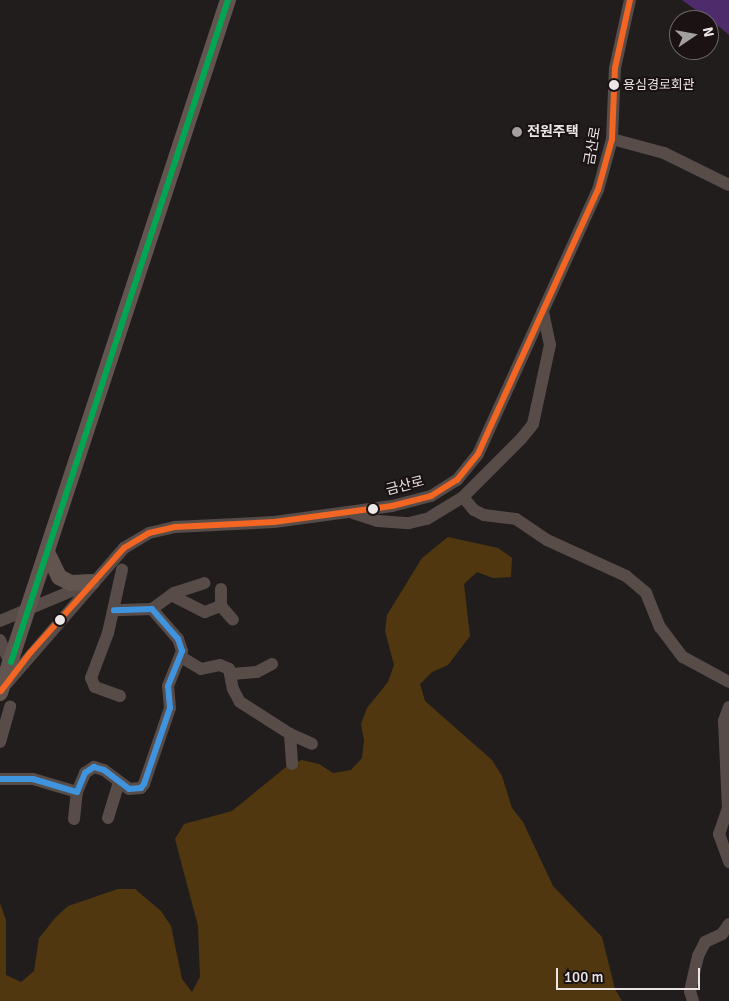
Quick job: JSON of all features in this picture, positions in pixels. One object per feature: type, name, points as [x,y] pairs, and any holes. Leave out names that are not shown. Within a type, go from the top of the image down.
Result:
[{"type":"main road","points":[[0,692],[228,0]]},
{"type":"main road","points":[[47,552],[59,577],[71,583],[92,582]]},
{"type":"street","name":"금산로","points":[[0,692],[92,582],[124,548],[149,533],[164,528],[274,522],[351,512],[431,496],[457,480],[478,454],[598,190],[612,139],[615,68],[630,0]]},
{"type":"street","points":[[612,139],[664,153],[729,186]]},
{"type":"street","points":[[351,512],[378,521],[409,523],[427,519],[463,497],[533,424],[550,345],[543,311]]},
{"type":"street","points":[[463,497],[474,510],[484,515],[516,519],[547,540],[626,576],[646,593],[660,627],[684,657],[729,682]]},
{"type":"street","points":[[120,696],[95,687],[91,678],[114,610],[122,570]]},
{"type":"street","points":[[0,621],[28,611],[92,582]]},
{"type":"street","points":[[114,610],[152,609],[171,595],[204,583]]},
{"type":"street","points":[[221,589],[221,606],[233,620]]},
{"type":"street","points":[[171,595],[205,612],[221,606]]},
{"type":"street","points":[[74,819],[77,792],[85,773],[94,767],[104,770],[119,782],[135,790],[144,784],[170,708],[169,680],[181,658],[178,639],[152,609]]},
{"type":"street","points":[[0,640],[10,664]]},
{"type":"street","points":[[181,658],[201,670],[225,666],[232,674],[233,689],[240,702],[290,734],[312,744]]},
{"type":"street","points":[[232,674],[257,672],[272,664]]},
{"type":"street","points":[[0,742],[10,706]]},
{"type":"street","points":[[729,707],[724,721],[728,808],[719,834],[729,862]]},
{"type":"street","points":[[290,734],[292,764]]},
{"type":"street","points":[[0,779],[33,779],[77,792]]},
{"type":"street","points":[[108,818],[119,782]]},
{"type":"street","points":[[693,1001],[690,991],[698,956],[705,942],[722,934],[729,924]]},
{"type":"shaded area","points":[[682,0],[729,0],[729,35],[719,27],[719,10],[696,10]]},
{"type":"shaded area","points":[[448,537],[498,548],[512,558],[511,577],[493,578],[477,572],[464,584],[470,636],[448,665],[432,672],[420,684],[425,701],[492,760],[502,776],[512,808],[523,822],[553,886],[602,937],[615,989],[622,1001],[0,1001],[0,903],[6,920],[6,975],[21,982],[34,971],[39,938],[56,917],[68,906],[118,889],[135,889],[161,911],[171,926],[182,979],[192,992],[200,977],[198,926],[175,839],[184,824],[232,811],[286,767],[302,760],[319,764],[333,773],[351,770],[362,758],[364,741],[361,724],[367,708],[388,682],[394,665],[385,631],[387,615],[422,558]]},
{"type":"transit line","points":[[11,662],[228,0]]},
{"type":"transit line","points":[[1,691],[30,653],[124,548],[149,533],[175,527],[274,522],[392,506],[431,496],[457,480],[478,454],[598,190],[612,139],[615,68],[630,0]]},
{"type":"transit line","points":[[0,779],[33,779],[77,792],[85,773],[94,767],[104,770],[129,789],[141,788],[144,784],[170,708],[168,686],[182,651],[178,639],[152,609],[114,610]]},
{"type":"place","name":"용심경로회관","points":[[614,85]]},
{"type":"place","name":"전원주택","points":[[517,132]]}]
